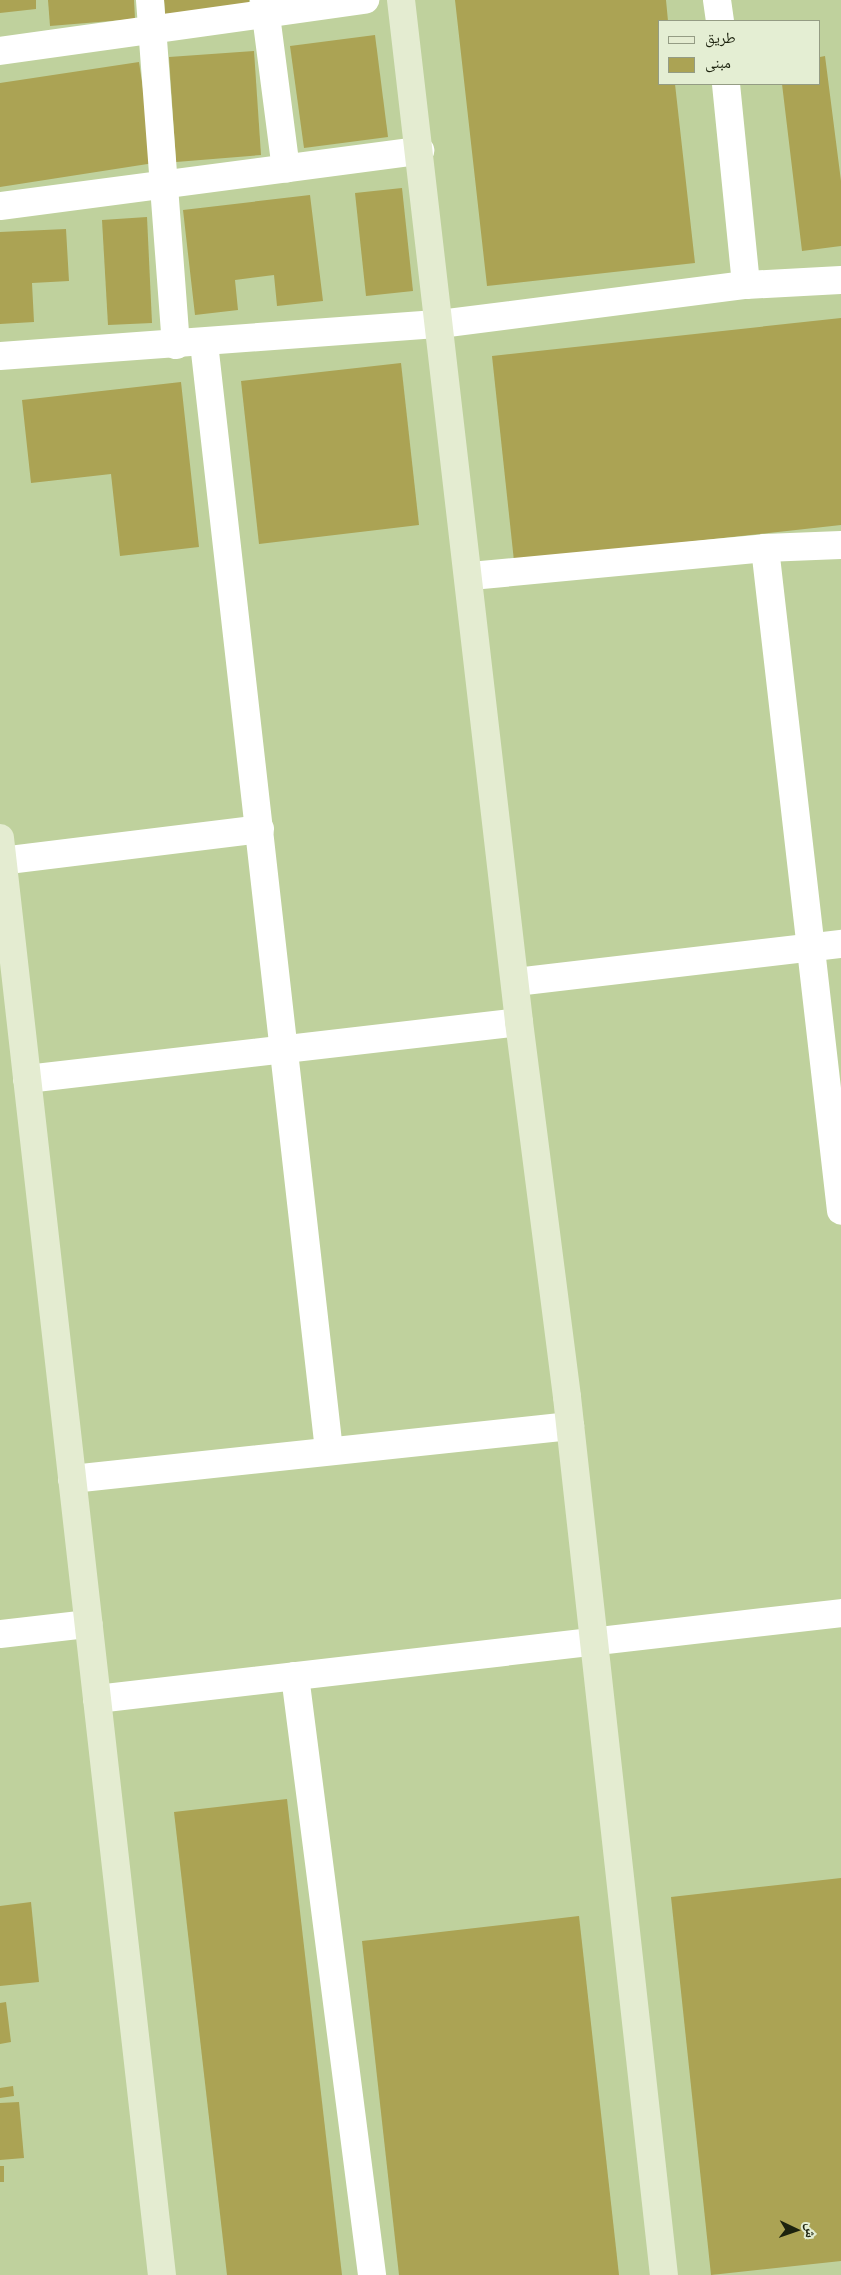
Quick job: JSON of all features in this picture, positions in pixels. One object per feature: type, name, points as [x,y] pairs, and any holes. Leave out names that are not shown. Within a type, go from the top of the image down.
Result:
[{"type":"street","points":[[150,0],[176,345]]},
{"type":"street","points":[[0,51],[152,29],[265,7],[365,0]]},
{"type":"street","points":[[401,0],[471,576],[519,1022],[570,1426],[591,1642],[664,2275]]},
{"type":"street","points":[[718,0],[720,20]]},
{"type":"street","points":[[265,7],[286,169]]},
{"type":"street","points":[[726,85],[746,285]]},
{"type":"street","points":[[0,206],[420,152]]},
{"type":"street","points":[[0,356],[204,343],[440,324],[746,285],[841,280]]},
{"type":"street","points":[[204,343],[329,1450]]},
{"type":"street","points":[[471,576],[765,548],[841,545]]},
{"type":"street","points":[[765,548],[841,1211]]},
{"type":"street","points":[[162,2275],[1,854],[260,829]]},
{"type":"street","points":[[516,982],[812,945],[841,944]]},
{"type":"street","points":[[27,1079],[519,1022]]},
{"type":"street","points":[[72,1479],[329,1450],[570,1426]]},
{"type":"street","points":[[97,1699],[841,1613]]},
{"type":"street","points":[[0,1634],[88,1624]]},
{"type":"street","points":[[295,1676],[372,2275]]},
{"type":"building","points":[[0,0],[36,0],[36,9],[0,13]]},
{"type":"building","points":[[48,0],[134,0],[135,19],[50,26]]},
{"type":"building","points":[[164,0],[249,0],[249,6],[165,14]]},
{"type":"building","points":[[455,0],[666,0],[668,20],[658,20],[658,85],[675,85],[695,263],[487,286]]},
{"type":"building","points":[[375,35],[388,137],[304,148],[290,46]]},
{"type":"building","points":[[254,51],[261,155],[176,162],[169,57]]},
{"type":"building","points":[[825,56],[841,181],[841,246],[802,251],[782,85],[821,85],[821,57]]},
{"type":"building","points":[[139,62],[154,163],[0,187],[0,83]]},
{"type":"building","points":[[402,188],[413,291],[366,296],[355,193]]},
{"type":"building","points":[[310,195],[323,301],[277,306],[274,275],[235,280],[238,310],[195,315],[183,210]]},
{"type":"building","points":[[147,217],[152,323],[108,325],[102,220]]},
{"type":"building","points":[[66,229],[69,281],[32,283],[34,322],[0,324],[0,232]]},
{"type":"building","points":[[841,318],[841,525],[514,561],[492,356]]},
{"type":"building","points":[[401,363],[419,525],[259,544],[241,381]]},
{"type":"building","points":[[181,382],[199,547],[120,556],[111,474],[31,483],[22,400]]},
{"type":"building","points":[[287,1799],[342,2275],[227,2275],[174,1812]]},
{"type":"building","points":[[841,1878],[841,2261],[711,2275],[671,1897]]},
{"type":"building","points":[[31,1902],[39,1982],[0,1986],[0,1906]]},
{"type":"building","points":[[579,1916],[619,2275],[399,2275],[362,1941]]},
{"type":"building","points":[[6,2002],[11,2042],[0,2044],[0,2003]]},
{"type":"building","points":[[13,2086],[14,2096],[0,2098],[0,2088]]},
{"type":"building","points":[[19,2102],[24,2158],[0,2160],[0,2103]]},
{"type":"building","points":[[0,2166],[4,2166],[4,2182],[0,2182]]}]
